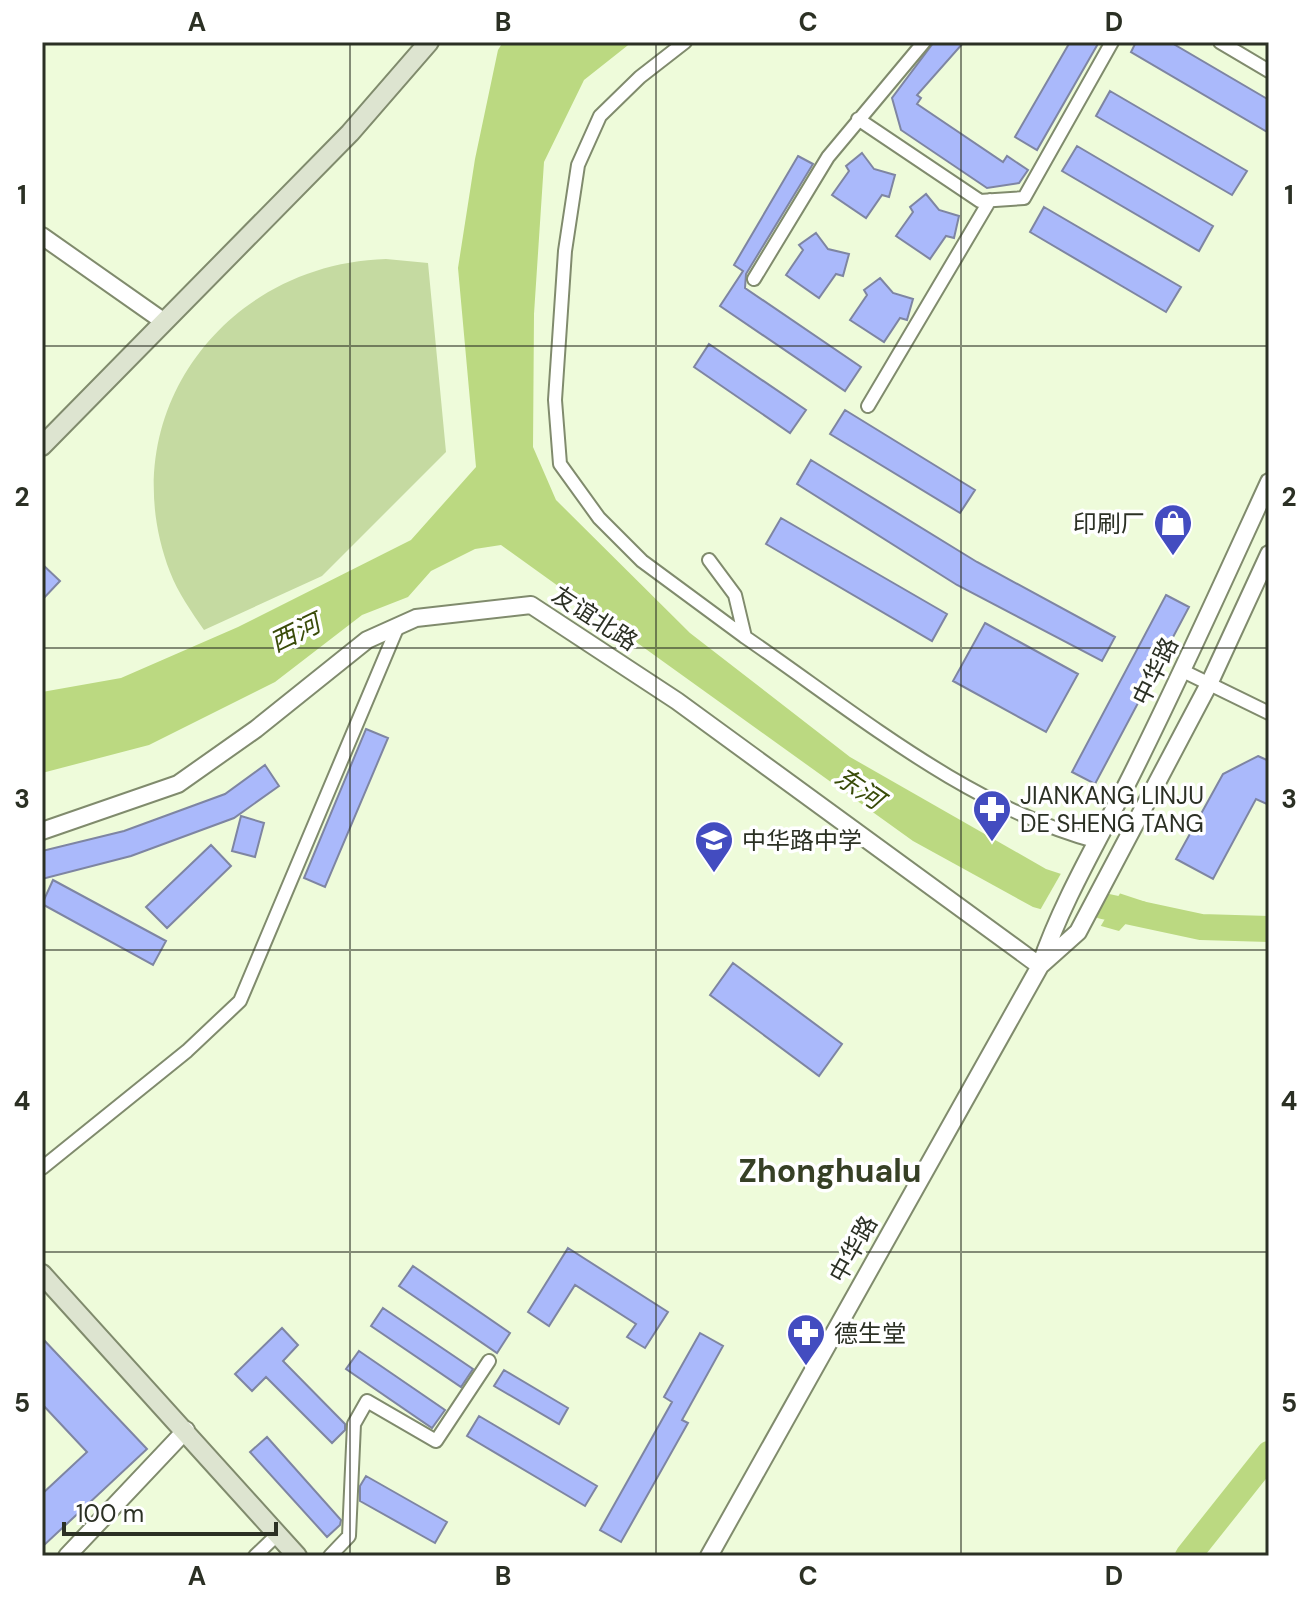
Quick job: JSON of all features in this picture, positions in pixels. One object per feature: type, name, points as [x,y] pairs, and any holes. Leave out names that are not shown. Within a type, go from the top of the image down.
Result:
[{"type":"main road","points":[[42,446],[350,133],[429,42]]},
{"type":"main road","points":[[42,1274],[297,1556]]},
{"type":"street","points":[[685,42],[640,77],[600,116],[578,165],[565,251],[555,400],[560,464],[599,518],[642,561],[745,637],[941,772],[1048,829],[1096,846]]},
{"type":"street","points":[[754,279],[828,157],[924,42]]},
{"type":"street","points":[[858,119],[980,201],[1024,198],[1112,42]]},
{"type":"street","points":[[1220,42],[1269,71]]},
{"type":"street","points":[[868,406],[990,200]]},
{"type":"street","points":[[42,236],[163,321]]},
{"type":"street","name":"中华路","points":[[709,1556],[1040,966],[1056,918],[1096,846],[1183,671],[1269,482]]},
{"type":"street","name":"中华路","points":[[1040,966],[1078,932],[1209,684],[1269,554]]},
{"type":"street","points":[[709,560],[735,595],[745,637]]},
{"type":"street","name":"友谊北路","points":[[42,831],[178,784],[256,729],[367,640],[416,618],[531,605],[677,701],[1040,966]]},
{"type":"street","points":[[42,1168],[187,1051],[240,1001],[398,626]]},
{"type":"street","points":[[1183,671],[1269,713]]},
{"type":"street","points":[[330,1556],[349,1536],[354,1424],[367,1401],[436,1441],[489,1361]]},
{"type":"street","points":[[67,1556],[186,1430]]},
{"type":"street","points":[[255,1556],[278,1534]]},
{"type":"shaded area","points":[[386,259],[428,263],[446,452],[322,576],[204,630],[173,580],[155,514],[156,458],[169,406],[195,359],[231,319],[275,288],[328,267]]},
{"type":"water","name":"西河","points":[[503,42],[632,42],[584,80],[544,162],[534,314],[533,447],[556,500],[690,633],[850,757],[1046,869],[1146,902],[1119,931],[1033,907],[913,841],[501,545],[475,549],[431,571],[408,597],[362,615],[275,682],[149,745],[42,773],[42,692],[121,678],[238,627],[411,540],[476,467],[458,268],[475,159],[498,50]]},
{"type":"pier","points":[[1063,870],[1122,890],[1099,929],[1039,912]]},
{"type":"building","points":[[934,42],[964,42],[917,95],[921,98],[917,104],[1003,162],[1007,156],[1028,170],[1019,183],[987,188],[901,130],[892,98]]},
{"type":"building","points":[[1070,42],[1099,42],[1037,150],[1015,137]]},
{"type":"building","points":[[1136,42],[1170,42],[1269,100],[1269,133],[1131,52]]},
{"type":"building","points":[[1110,91],[1247,171],[1232,195],[1096,116]]},
{"type":"building","points":[[1077,146],[1213,226],[1199,251],[1062,171]]},
{"type":"building","points":[[862,153],[874,169],[895,175],[889,197],[882,195],[866,218],[832,195],[849,171],[846,166]]},
{"type":"building","points":[[798,156],[813,164],[746,274],[745,288],[861,367],[845,391],[720,306],[743,271],[734,265]]},
{"type":"building","points":[[926,194],[939,210],[959,216],[954,238],[946,236],[930,259],[896,236],[913,212],[910,207]]},
{"type":"building","points":[[1044,207],[1181,287],[1166,312],[1030,232]]},
{"type":"building","points":[[816,233],[828,249],[849,254],[843,276],[836,274],[819,298],[786,275],[803,250],[799,245]]},
{"type":"building","points":[[880,278],[893,293],[913,299],[907,320],[900,318],[884,342],[850,320],[867,295],[864,290]]},
{"type":"building","points":[[709,344],[806,410],[790,433],[694,367]]},
{"type":"building","points":[[845,410],[975,490],[960,513],[830,434]]},
{"type":"building","points":[[811,460],[977,562],[1115,637],[1102,661],[957,585],[797,484]]},
{"type":"building","points":[[781,518],[947,614],[932,641],[766,544]]},
{"type":"building","points":[[42,564],[60,581],[42,600]]},
{"type":"building","points":[[1166,595],[1189,607],[1095,784],[1072,772]]},
{"type":"building","points":[[985,623],[1078,674],[1046,732],[953,681]]},
{"type":"building","points":[[366,729],[388,738],[325,887],[304,878]]},
{"type":"building","points":[[1258,756],[1269,761],[1269,805],[1256,799],[1213,879],[1176,859],[1223,774]]},
{"type":"building","points":[[265,765],[279,786],[234,818],[131,856],[42,879],[42,851],[124,831],[225,794]]},
{"type":"building","points":[[241,816],[264,823],[255,857],[232,851]]},
{"type":"building","points":[[211,845],[231,866],[167,928],[146,907]]},
{"type":"building","points":[[53,880],[166,941],[153,965],[42,904]]},
{"type":"building","points":[[733,963],[842,1044],[819,1076],[710,995]]},
{"type":"building","points":[[568,1248],[668,1312],[645,1348],[627,1337],[636,1324],[575,1285],[549,1326],[528,1312]]},
{"type":"building","points":[[413,1266],[510,1333],[497,1353],[399,1286]]},
{"type":"building","points":[[383,1308],[473,1369],[461,1387],[371,1326]]},
{"type":"building","points":[[282,1328],[298,1345],[283,1361],[345,1424],[345,1430],[332,1443],[266,1377],[252,1391],[235,1374]]},
{"type":"building","points":[[700,1333],[723,1346],[682,1420],[688,1423],[621,1542],[600,1530],[672,1402],[664,1397]]},
{"type":"building","points":[[42,1338],[147,1449],[42,1547],[42,1494],[87,1452],[42,1404]]},
{"type":"building","points":[[359,1351],[445,1410],[432,1428],[346,1369]]},
{"type":"building","points":[[504,1370],[568,1408],[559,1424],[494,1386]]},
{"type":"building","points":[[479,1416],[597,1486],[585,1506],[467,1436]]},
{"type":"building","points":[[267,1437],[341,1520],[340,1525],[327,1537],[250,1452]]},
{"type":"building","points":[[366,1476],[447,1522],[435,1543],[360,1501],[360,1486]]},
{"type":"waterway","name":"东河","points":[[1103,906],[1201,927],[1269,929]]},
{"type":"waterway","name":"东河","points":[[1188,1556],[1269,1454]]},
{"type":"place","name":"印刷厂","points":[[1173,557]]},
{"type":"place","name":"JIANKANG LINJU DE SHENG TANG","points":[[992,843]]},
{"type":"place","name":"中华路中学","points":[[714,874]]},
{"type":"place","name":"德生堂","points":[[806,1367]]},
{"type":"district","name":"Zhonghualu","points":[[830,1171]]}]
